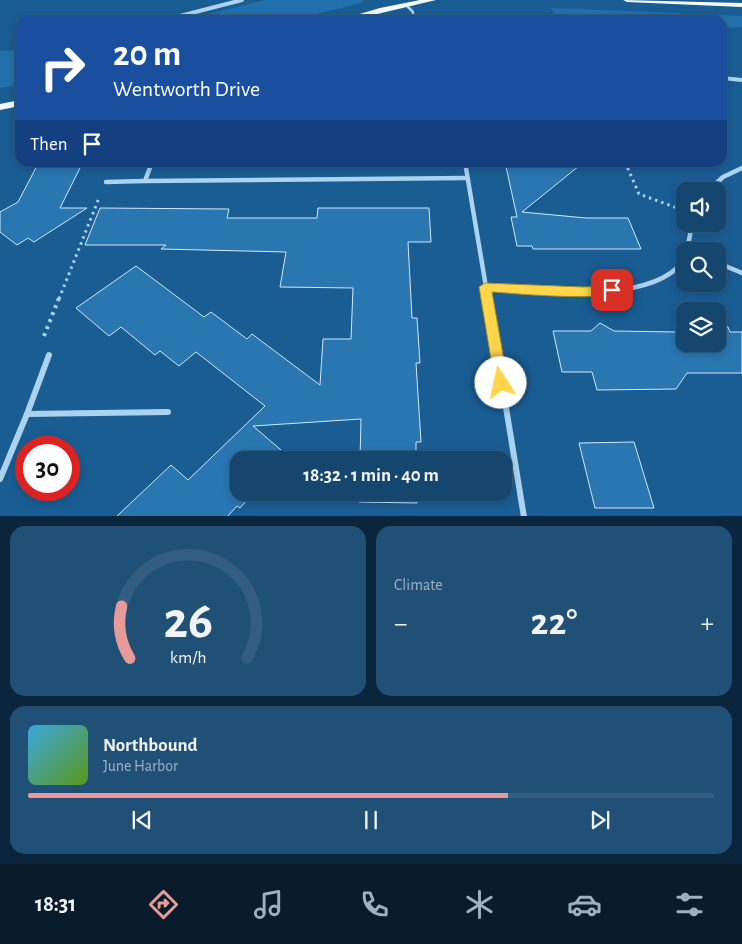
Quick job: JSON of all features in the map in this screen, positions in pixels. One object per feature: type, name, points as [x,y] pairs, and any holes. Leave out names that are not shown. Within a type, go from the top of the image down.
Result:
[{"type":"main road","points":[[360,15],[403,2],[432,0]]},
{"type":"main road","points":[[627,0],[742,5]]},
{"type":"main road","points":[[0,107],[15,104]]},
{"type":"street","points":[[184,15],[242,0]]},
{"type":"street","points":[[727,78],[742,80]]},
{"type":"street","points":[[145,181],[150,167]]},
{"type":"street","points":[[466,167],[524,516]]},
{"type":"street","points":[[716,182],[727,174],[742,168]]},
{"type":"street","points":[[106,182],[467,178]]},
{"type":"street","points":[[726,266],[742,273]]},
{"type":"street","points":[[485,287],[583,292],[638,286],[659,280],[676,269]]},
{"type":"street","points":[[0,479],[49,355]]},
{"type":"street","points":[[27,414],[168,412]]},
{"type":"lane","points":[[403,2],[413,12],[413,15]]},
{"type":"path","points":[[627,167],[638,194],[676,208]]},
{"type":"path","points":[[49,355],[43,340],[106,182]]},
{"type":"shaded area","points":[[265,0],[364,0],[361,3],[312,15],[205,15]]},
{"type":"shaded area","points":[[551,8],[680,13],[681,15],[554,15]]},
{"type":"shaded area","points":[[727,15],[742,16],[742,27],[727,28]]},
{"type":"shaded area","points":[[15,50],[15,86],[0,88],[0,51]]},
{"type":"building","points":[[36,167],[80,167],[60,208],[87,208],[34,242],[28,238],[17,245],[0,232],[0,212],[18,202]]},
{"type":"building","points":[[506,167],[578,167],[522,212],[586,218],[628,218],[641,249],[533,249],[532,246],[517,246],[511,217],[517,217]]},
{"type":"building","points":[[100,208],[229,209],[227,218],[317,218],[318,208],[429,208],[431,242],[408,242],[412,318],[417,318],[420,363],[416,363],[421,442],[416,442],[416,451],[360,451],[361,419],[253,426],[282,451],[230,451],[230,501],[246,501],[240,508],[237,506],[228,516],[117,516],[171,465],[188,480],[265,406],[196,352],[179,366],[160,351],[155,355],[121,327],[109,336],[76,308],[136,266],[204,317],[211,312],[247,339],[252,334],[320,385],[323,339],[351,339],[353,288],[280,287],[286,252],[161,249],[166,245],[85,245]]},
{"type":"building","points":[[600,323],[614,331],[676,332],[676,352],[726,352],[726,327],[728,327],[730,332],[742,332],[742,373],[687,373],[676,389],[597,390],[592,372],[562,372],[553,331],[591,331]]},
{"type":"building","points":[[634,442],[654,508],[595,508],[579,443]]},
{"type":"building","points":[[417,501],[417,503],[359,502]]},
{"type":"route","points":[[501,383],[485,287],[583,292],[612,290]]}]
